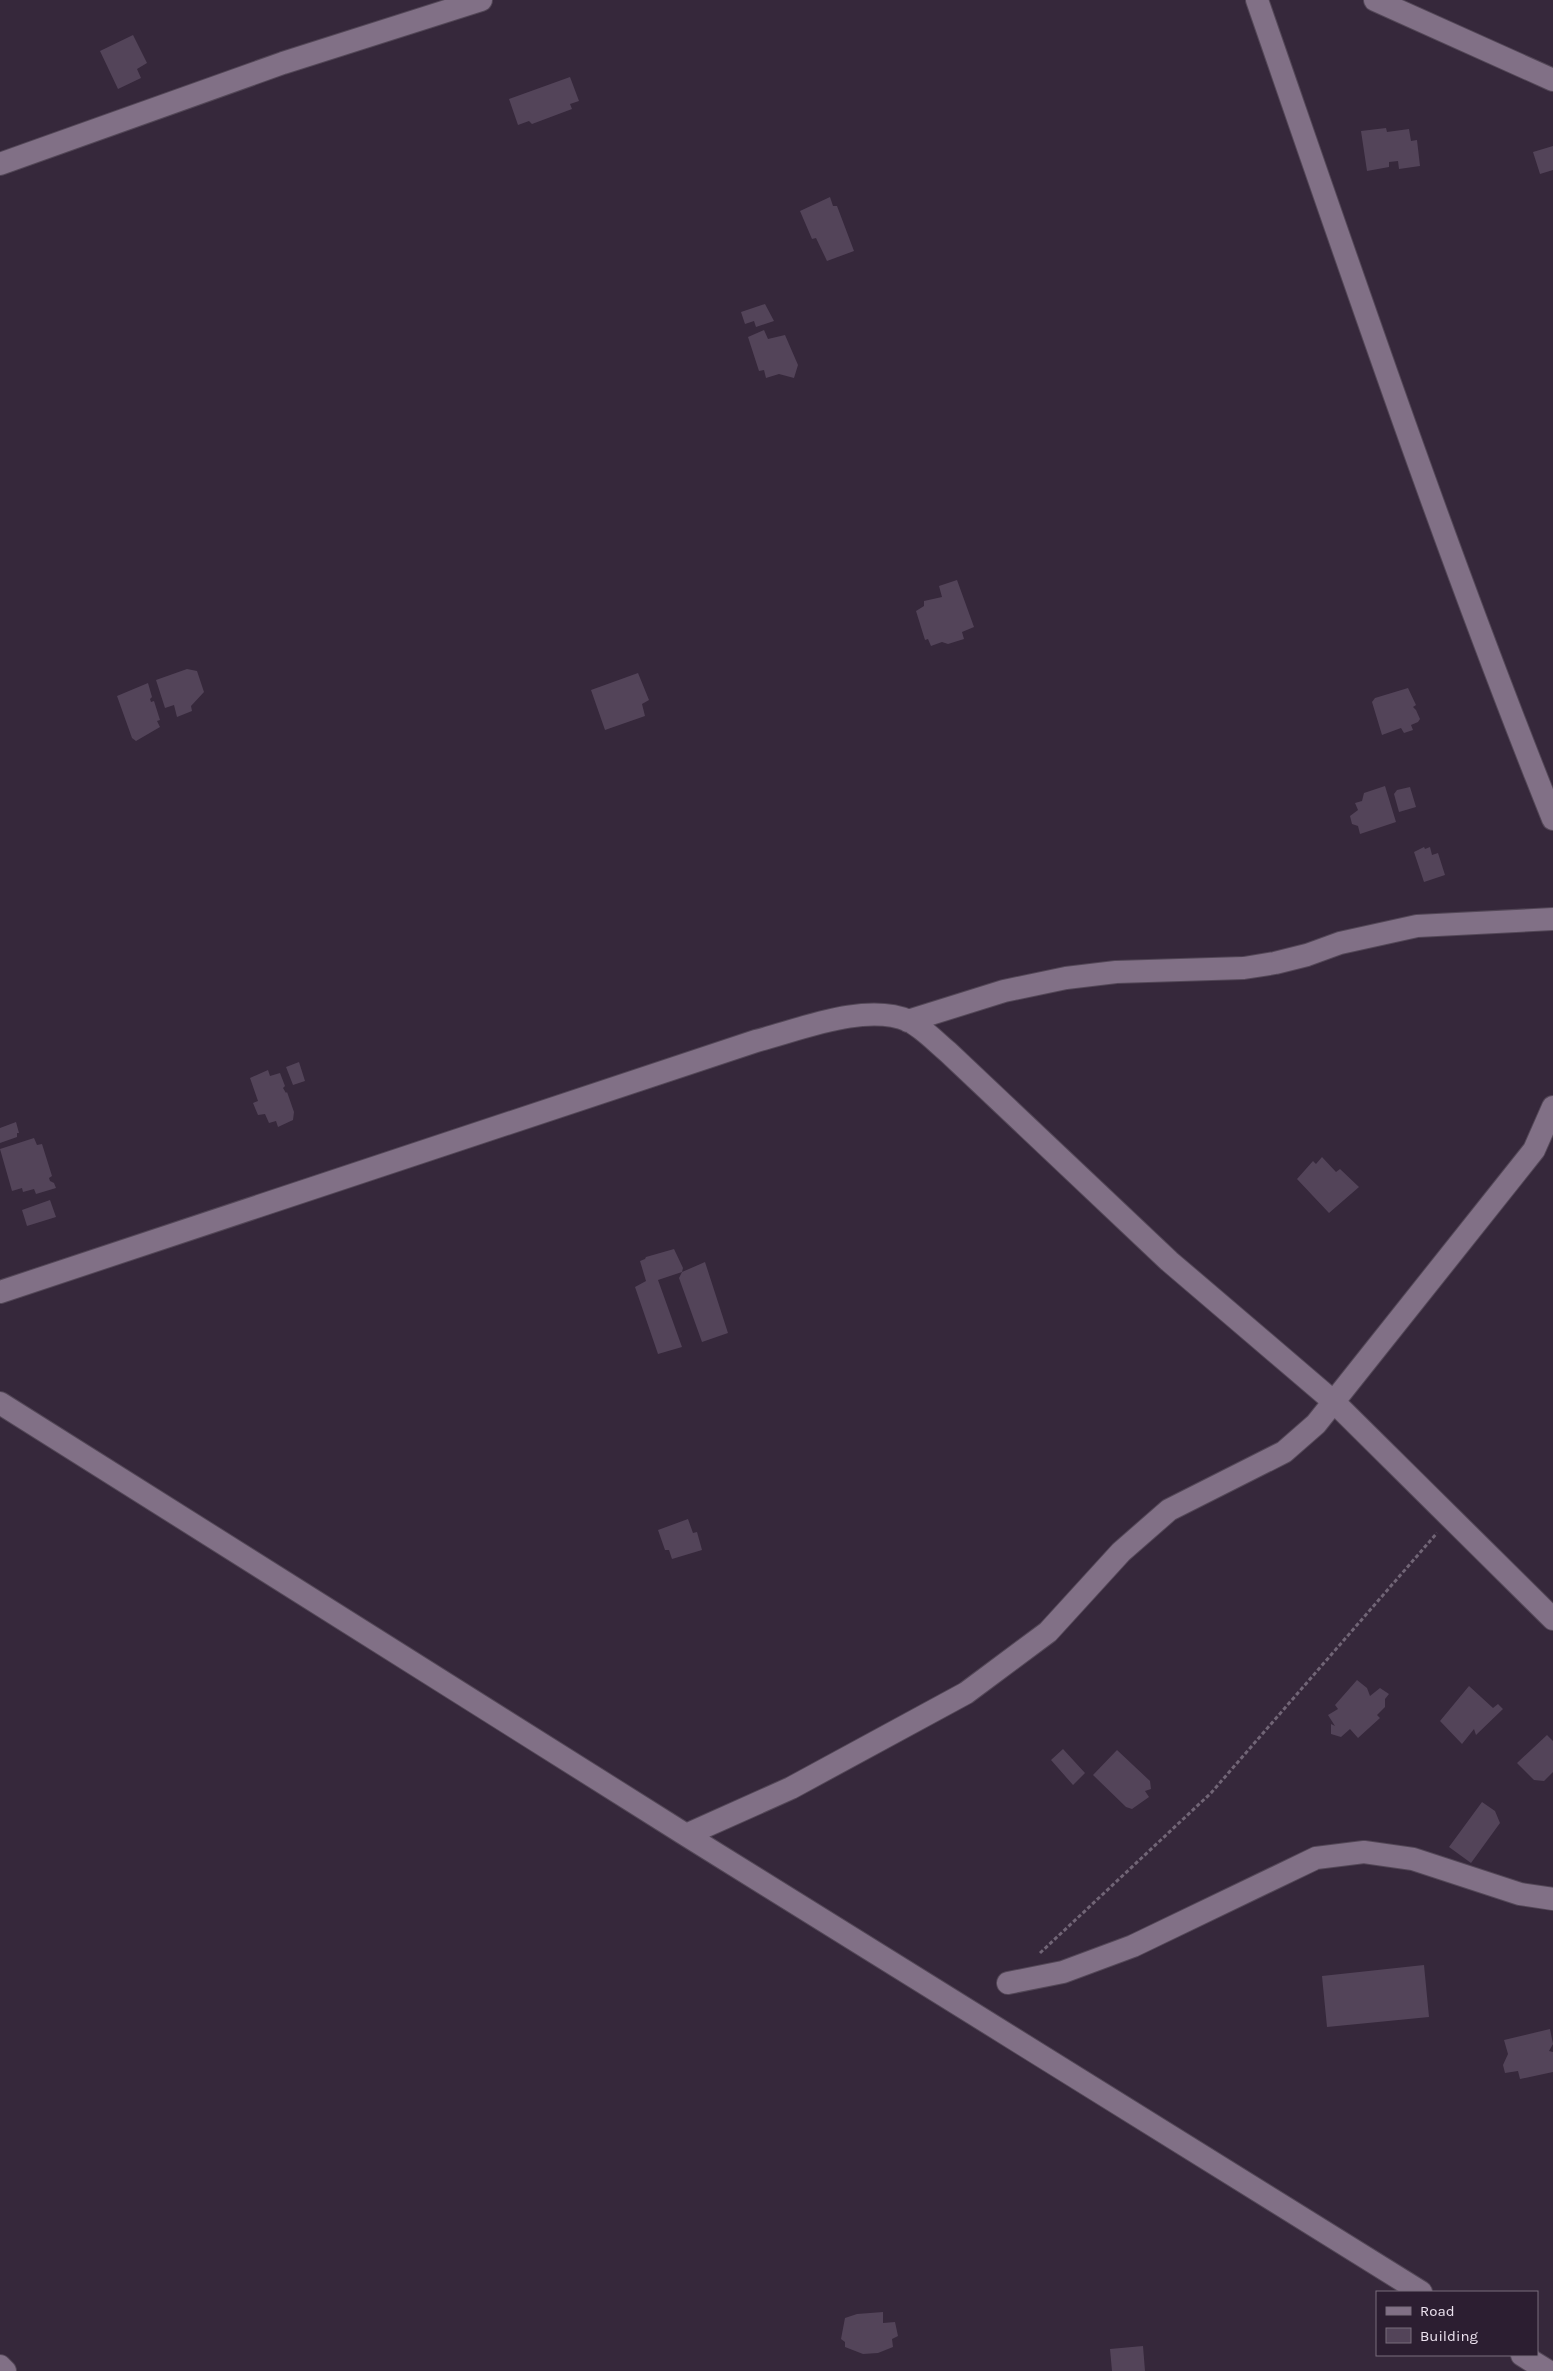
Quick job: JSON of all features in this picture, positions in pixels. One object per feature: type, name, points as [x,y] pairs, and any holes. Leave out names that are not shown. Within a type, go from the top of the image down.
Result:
[{"type":"street","points":[[0,164],[283,63],[481,0]]},
{"type":"street","points":[[1257,0],[1375,340],[1511,714],[1553,819]]},
{"type":"street","points":[[1375,0],[1553,80]]},
{"type":"street","points":[[908,1021],[1004,991],[1066,978],[1116,972],[1244,968],[1275,963],[1358,938],[1417,926],[1553,918]]},
{"type":"street","points":[[0,1292],[756,1041],[844,1017],[889,1016],[908,1021],[948,1052],[1169,1261],[1334,1402],[1553,1619]]},
{"type":"street","points":[[686,1835],[791,1788],[966,1693],[1048,1632],[1121,1552],[1169,1510],[1284,1452],[1316,1424],[1534,1150],[1553,1107]]},
{"type":"street","points":[[0,1403],[686,1835],[1419,2291]]},
{"type":"street","points":[[1008,1982],[1063,1972],[1132,1946],[1316,1858],[1364,1852],[1413,1859],[1520,1894],[1553,1899]]},
{"type":"street","points":[[1524,2356],[1548,2371]]},
{"type":"street","points":[[0,2366],[5,2371]]},
{"type":"path","points":[[1037,1956],[1211,1793],[1451,1517]]},
{"type":"building","points":[[133,35],[147,63],[137,69],[141,78],[118,89],[100,51]]},
{"type":"building","points":[[570,77],[579,101],[570,104],[572,109],[532,124],[529,121],[518,125],[509,99]]},
{"type":"building","points":[[1386,128],[1387,132],[1409,129],[1411,141],[1417,140],[1420,166],[1399,169],[1398,161],[1389,162],[1389,167],[1367,171],[1361,131]]},
{"type":"building","points":[[1553,146],[1553,170],[1540,174],[1533,152]]},
{"type":"building","points":[[830,197],[833,206],[837,206],[854,251],[827,261],[816,238],[812,239],[800,211]]},
{"type":"building","points":[[765,304],[774,321],[756,327],[754,321],[745,324],[741,312]]},
{"type":"building","points":[[764,330],[768,339],[785,335],[798,365],[794,378],[779,374],[766,378],[764,370],[759,371],[748,337]]},
{"type":"building","points":[[957,580],[974,627],[962,632],[964,639],[948,644],[942,642],[931,646],[928,639],[925,640],[916,611],[924,606],[924,601],[942,597],[939,586]]},
{"type":"building","points":[[187,669],[197,671],[204,692],[191,706],[192,711],[177,717],[174,705],[165,708],[156,680]]},
{"type":"building","points":[[638,673],[649,700],[642,704],[645,716],[605,730],[591,690]]},
{"type":"building","points":[[148,683],[152,697],[150,699],[151,702],[154,701],[160,720],[157,721],[160,727],[136,741],[132,738],[117,696]]},
{"type":"building","points":[[1408,688],[1416,705],[1413,707],[1420,719],[1411,725],[1413,730],[1404,733],[1401,728],[1382,735],[1372,702],[1375,698]]},
{"type":"building","points":[[1385,786],[1396,822],[1360,834],[1358,826],[1352,824],[1350,816],[1358,810],[1355,803],[1362,801],[1364,793]]},
{"type":"building","points":[[1410,787],[1416,807],[1399,812],[1394,794],[1397,790]]},
{"type":"building","points":[[1424,847],[1425,849],[1430,847],[1432,855],[1438,853],[1445,875],[1424,882],[1414,852]]},
{"type":"building","points":[[299,1062],[305,1081],[293,1085],[286,1067]]},
{"type":"building","points":[[268,1070],[270,1076],[280,1073],[285,1086],[283,1088],[287,1092],[294,1112],[293,1120],[278,1127],[276,1121],[269,1123],[265,1114],[258,1115],[253,1103],[258,1101],[250,1078]]},
{"type":"building","points":[[16,1122],[19,1133],[17,1133],[17,1137],[0,1143],[0,1128]]},
{"type":"building","points":[[34,1138],[37,1145],[42,1144],[52,1176],[49,1178],[56,1188],[36,1194],[34,1189],[23,1192],[22,1188],[12,1191],[0,1149]]},
{"type":"building","points":[[1322,1157],[1336,1172],[1340,1169],[1359,1187],[1329,1213],[1297,1179],[1313,1161],[1316,1164]]},
{"type":"building","points":[[50,1200],[56,1217],[27,1226],[22,1210]]},
{"type":"building","points":[[674,1249],[683,1268],[682,1272],[658,1280],[682,1347],[658,1354],[635,1287],[646,1281],[640,1261],[646,1257]]},
{"type":"building","points":[[705,1262],[728,1333],[702,1342],[679,1278],[682,1272]]},
{"type":"building","points":[[688,1519],[693,1533],[697,1532],[702,1550],[672,1559],[669,1550],[665,1550],[658,1530]]},
{"type":"building","points":[[1357,1680],[1367,1688],[1370,1696],[1380,1688],[1389,1694],[1385,1699],[1385,1707],[1377,1715],[1380,1718],[1358,1738],[1350,1729],[1341,1737],[1331,1734],[1331,1724],[1335,1726],[1328,1715],[1338,1709],[1335,1705]]},
{"type":"building","points":[[1469,1686],[1493,1708],[1498,1704],[1503,1709],[1476,1735],[1474,1729],[1462,1744],[1440,1721]]},
{"type":"building","points":[[1547,1735],[1553,1741],[1553,1772],[1544,1781],[1534,1780],[1517,1763]]},
{"type":"building","points":[[1063,1749],[1085,1773],[1073,1785],[1051,1760]]},
{"type":"building","points":[[1117,1750],[1150,1781],[1151,1789],[1145,1791],[1149,1797],[1132,1809],[1126,1807],[1093,1775]]},
{"type":"building","points":[[1482,1802],[1495,1811],[1500,1823],[1471,1863],[1449,1847]]},
{"type":"building","points":[[1424,1965],[1429,2017],[1327,2027],[1322,1976]]},
{"type":"building","points":[[1550,2029],[1553,2044],[1549,2051],[1553,2052],[1553,2072],[1520,2079],[1518,2071],[1505,2073],[1503,2065],[1508,2054],[1504,2040]]},
{"type":"building","points":[[883,2312],[883,2323],[895,2322],[898,2336],[892,2339],[893,2347],[878,2353],[863,2354],[845,2347],[845,2342],[841,2339],[845,2318],[857,2314]]},
{"type":"building","points":[[1143,2346],[1145,2371],[1112,2371],[1110,2349]]}]
